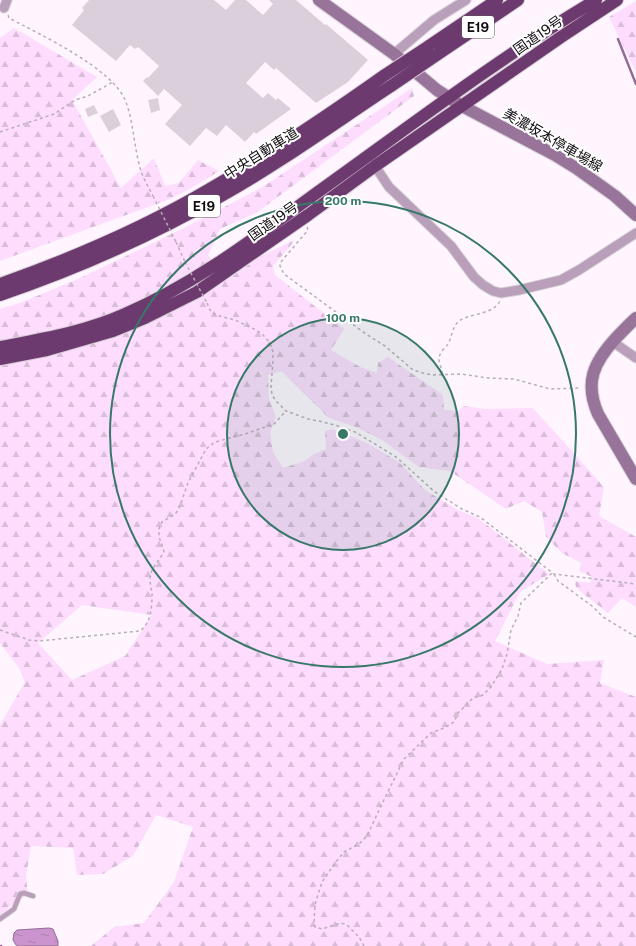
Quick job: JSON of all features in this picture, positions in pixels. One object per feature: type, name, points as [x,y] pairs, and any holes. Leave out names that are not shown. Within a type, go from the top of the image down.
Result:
[{"type":"highway","name":"中央自動車道","points":[[433,50],[497,0]]},
{"type":"highway","name":"中央自動車道","points":[[0,295],[82,264],[174,222],[221,196],[270,166],[388,80],[433,50],[518,0]]},
{"type":"highway","name":"国道19号","points":[[0,347],[62,335],[100,324],[145,305],[211,269],[449,98],[563,20],[596,0]]},
{"type":"highway","name":"国道19号","points":[[0,359],[47,350],[113,331],[145,318],[197,292],[375,166],[617,0]]},
{"type":"highway","name":"中央自動車道","points":[[0,284],[23,276],[128,232],[215,187],[328,115],[388,80]]},
{"type":"street","name":"美濃坂本停車場線","points":[[319,0],[394,54],[436,90],[462,106],[556,155],[615,196],[636,215]]},
{"type":"street","points":[[394,54],[434,20],[466,0]]},
{"type":"street","points":[[375,166],[389,187],[451,246],[474,277],[488,289],[501,293],[561,280],[570,276],[636,233]]},
{"type":"street","points":[[636,318],[602,354],[595,366],[591,387],[594,406],[636,480]]},
{"type":"street","points":[[613,342],[636,358]]},
{"type":"lane","points":[[0,919],[14,909],[20,894],[24,893],[33,896]]},
{"type":"path","points":[[5,4],[10,18],[64,47],[107,76],[117,85],[126,100],[131,116],[141,171],[210,310],[216,315],[235,320],[256,330],[270,343],[273,352],[271,386],[272,395],[276,401],[286,411],[308,419],[319,420],[355,432],[396,456],[435,492],[462,509],[480,518],[553,573],[558,581],[592,606],[603,617],[636,637]]},
{"type":"path","points":[[0,132],[54,114],[75,100],[88,96],[113,82]]},
{"type":"path","points":[[300,220],[308,230],[280,263],[284,274],[366,334],[385,346],[414,370],[423,374],[461,374],[514,380],[550,389],[591,387]]},
{"type":"path","points":[[442,374],[439,356],[449,342],[456,325],[459,321],[494,307],[499,303],[501,293]]},
{"type":"path","points":[[0,630],[29,640],[39,641],[140,631],[147,623],[150,616],[152,603],[151,573],[164,552],[159,537],[159,529],[162,522],[176,513],[188,483],[206,449],[215,442],[274,424],[286,411]]},
{"type":"path","points":[[553,573],[636,584]]},
{"type":"path","points":[[364,946],[359,937],[348,925],[341,923],[322,929],[315,927],[315,904],[322,882],[334,863],[344,852],[359,844],[367,836],[404,760],[431,733],[454,722],[458,713],[473,698],[483,694],[491,687],[502,669],[507,654],[511,630],[518,616],[521,603],[553,573]]},
{"type":"green space","points":[[636,1],[636,72],[609,17]]},
{"type":"green space","points":[[14,28],[97,77],[72,100],[121,188],[154,158],[165,186],[179,183],[198,160],[219,171],[170,199],[0,261],[0,38]]},
{"type":"green space","points":[[412,88],[414,96],[256,213],[220,229],[208,255],[227,280],[261,256],[294,240],[273,266],[275,275],[344,329],[331,350],[360,367],[377,373],[378,363],[388,357],[443,395],[444,410],[459,411],[463,406],[486,409],[533,408],[604,487],[599,516],[636,537],[636,607],[622,598],[608,613],[576,588],[575,581],[590,583],[592,577],[579,571],[581,563],[562,553],[546,537],[542,512],[524,501],[506,509],[450,471],[419,467],[382,440],[356,427],[329,418],[281,371],[268,375],[269,399],[276,417],[270,432],[273,452],[283,468],[305,461],[314,454],[326,449],[325,431],[333,429],[367,443],[399,462],[425,490],[458,510],[478,518],[549,574],[520,592],[495,641],[547,664],[604,660],[600,683],[636,697],[636,946],[91,946],[114,927],[144,923],[174,882],[193,827],[156,815],[133,856],[103,874],[77,875],[73,848],[31,846],[26,877],[28,894],[8,908],[0,918],[0,725],[25,682],[19,668],[0,643],[0,309],[20,303],[78,279],[180,230],[261,188]],"holes":[[[82,605],[152,615],[125,656],[72,680],[38,643]]]},
{"type":"water","points":[[53,929],[58,941],[58,946],[18,946],[13,940],[14,933],[17,930]]},
{"type":"building","points":[[89,0],[214,0],[226,10],[235,0],[246,0],[263,15],[273,4],[269,0],[296,0],[368,60],[348,82],[316,103],[276,68],[274,70],[265,62],[246,83],[263,98],[268,93],[276,100],[278,98],[291,109],[256,134],[254,132],[245,142],[226,125],[217,136],[206,128],[190,146],[165,124],[182,105],[164,89],[158,96],[143,81],[147,77],[148,78],[159,66],[138,47],[135,49],[130,45],[116,61],[72,25],[84,10],[82,8]]},
{"type":"building","points":[[158,98],[160,110],[151,113],[148,100]]},
{"type":"building","points":[[94,105],[98,113],[88,117],[85,109]]},
{"type":"building","points":[[113,109],[121,125],[109,132],[100,116]]},
{"type":"waterway","points":[[618,39],[636,84]]}]
